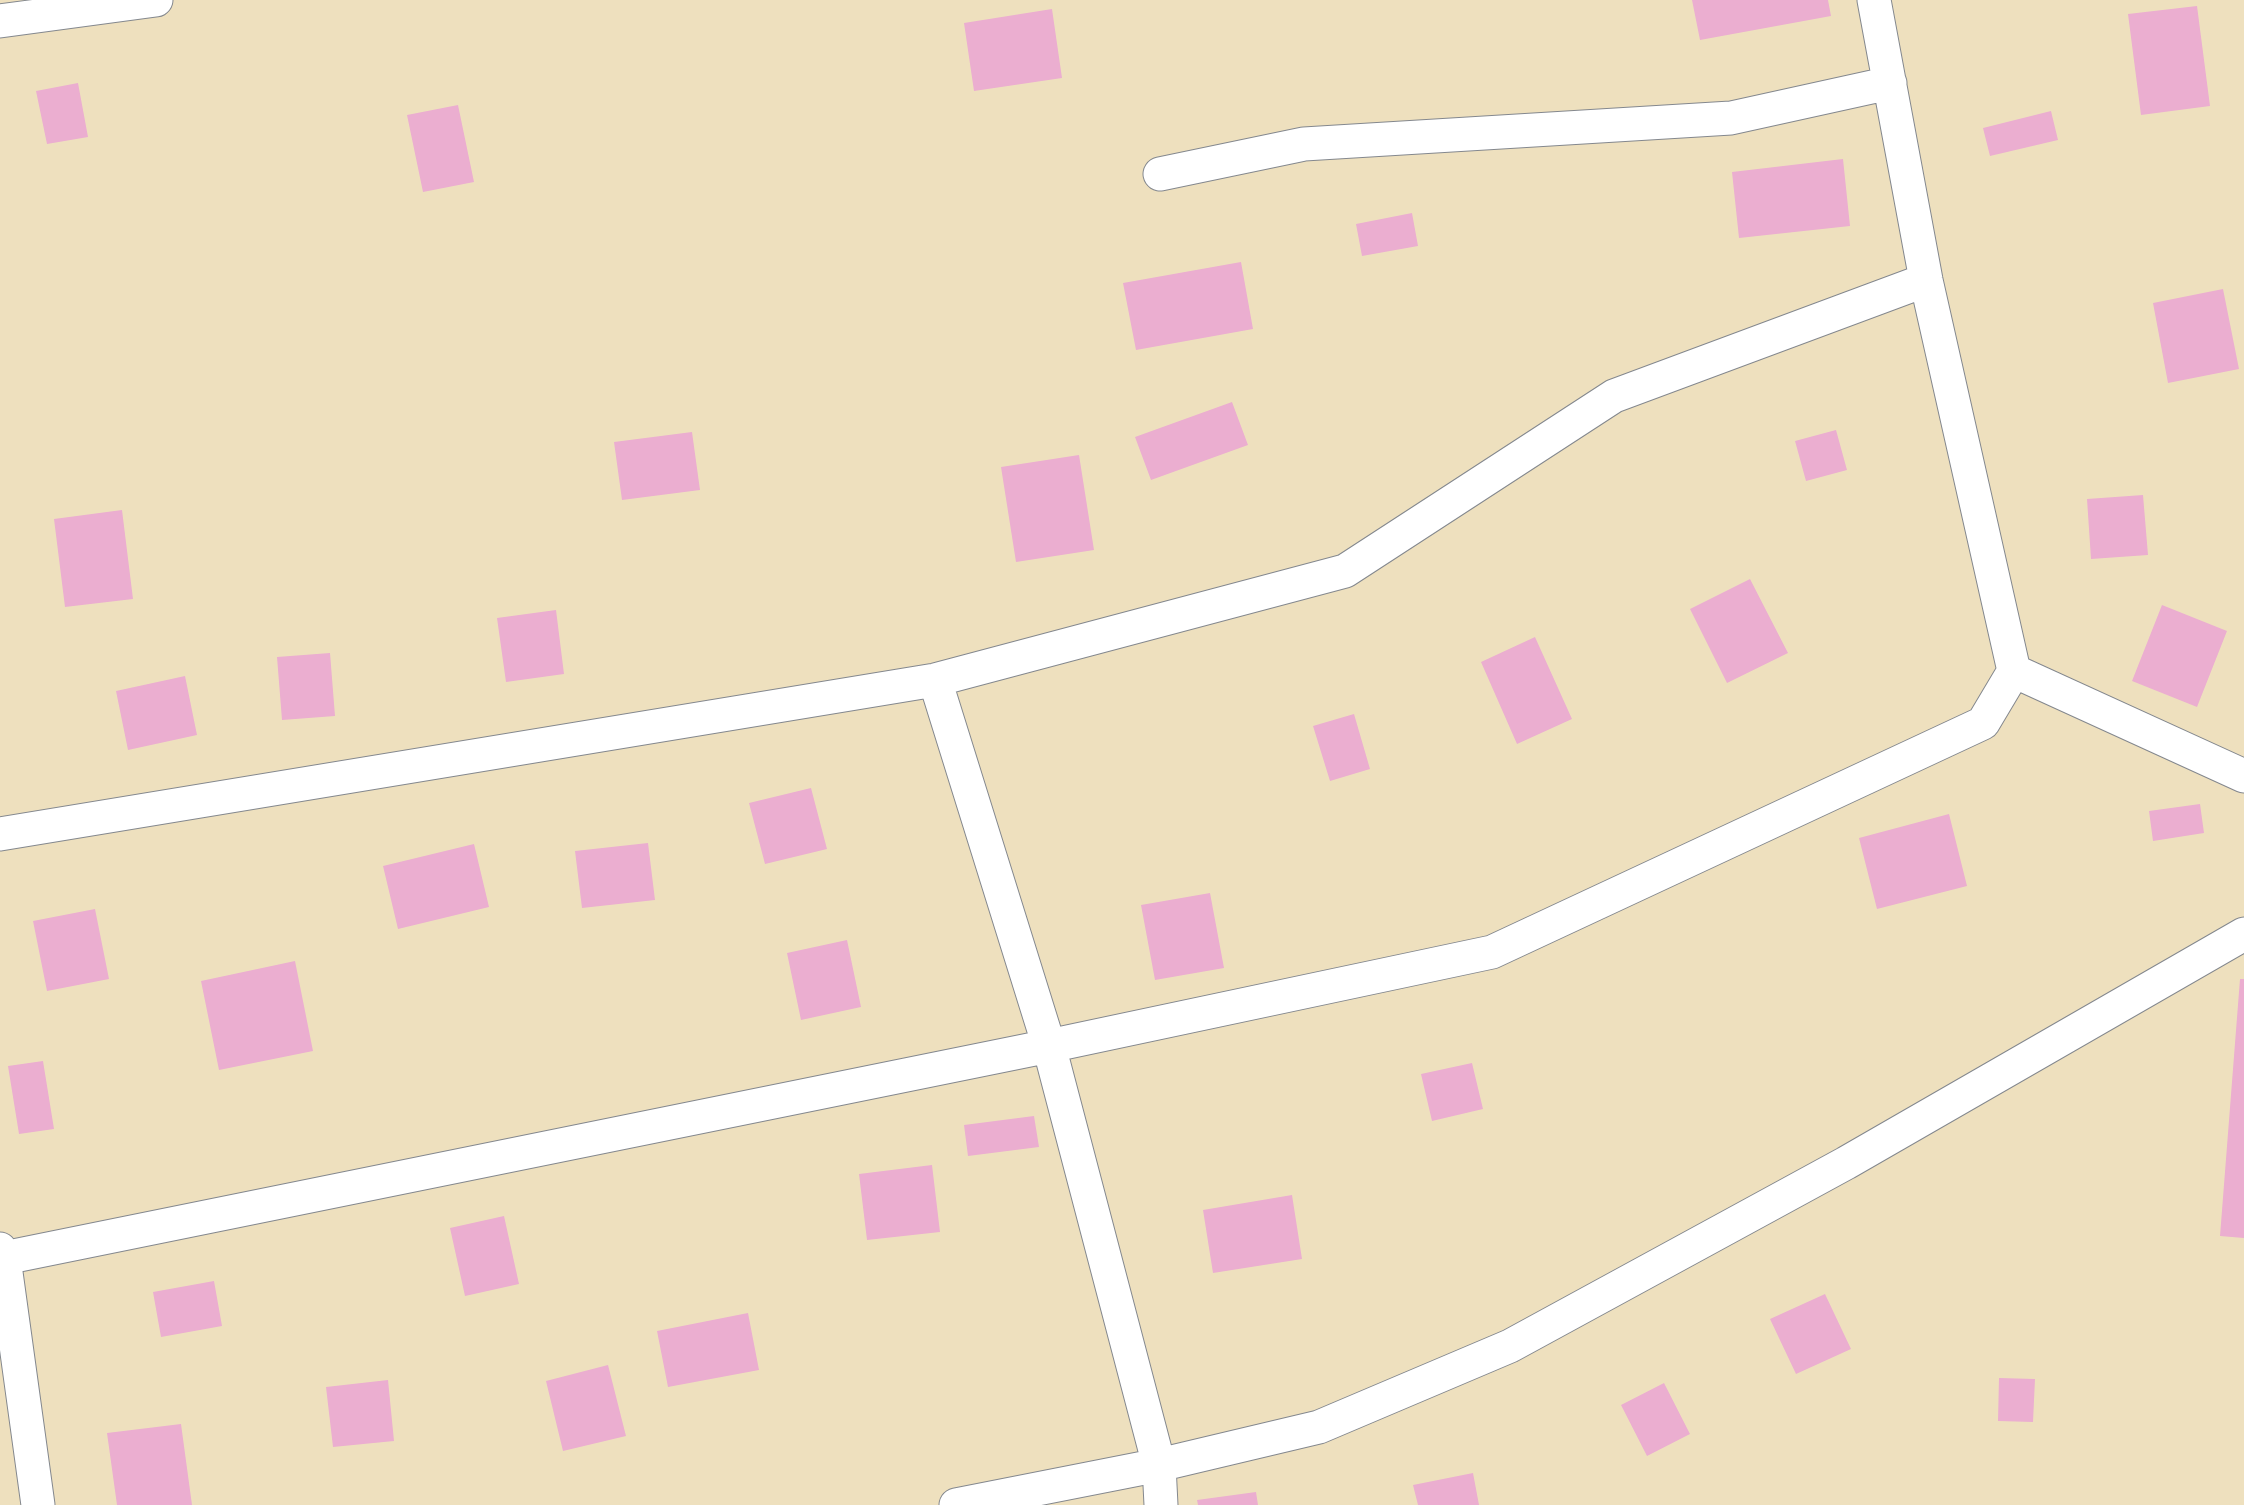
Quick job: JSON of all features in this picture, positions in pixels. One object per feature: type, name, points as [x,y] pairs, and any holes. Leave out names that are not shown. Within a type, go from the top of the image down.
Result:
[{"type":"street","points":[[0,21],[156,0]]},
{"type":"street","points":[[38,1505],[2,1254],[1049,1046],[1492,952],[1983,723],[2014,671],[1926,280],[1874,0]]},
{"type":"street","points":[[1160,174],[1304,144],[1731,118],[1890,83]]},
{"type":"street","points":[[0,834],[935,680],[1345,571],[1614,396],[1926,280]]},
{"type":"street","points":[[2014,671],[2244,776]]},
{"type":"street","points":[[935,680],[1049,1046],[1159,1465],[1161,1505]]},
{"type":"street","points":[[956,1505],[1159,1465],[1319,1427],[1510,1346],[1846,1163],[2244,934]]},
{"type":"building","points":[[1692,0],[1828,0],[1831,16],[1700,40]]},
{"type":"building","points":[[2197,6],[2210,106],[2141,115],[2128,14]]},
{"type":"building","points":[[1052,9],[1062,78],[974,91],[964,23]]},
{"type":"building","points":[[78,83],[88,137],[47,144],[36,91]]},
{"type":"building","points":[[458,105],[474,182],[423,192],[407,115]]},
{"type":"building","points":[[2051,111],[2058,140],[1990,156],[1983,128]]},
{"type":"building","points":[[1843,159],[1850,226],[1739,238],[1732,172]]},
{"type":"building","points":[[1412,213],[1418,246],[1362,256],[1356,224]]},
{"type":"building","points":[[1241,262],[1253,329],[1136,350],[1123,283]]},
{"type":"building","points":[[2223,289],[2239,369],[2168,383],[2153,303]]},
{"type":"building","points":[[1232,402],[1248,445],[1151,480],[1135,437]]},
{"type":"building","points":[[1836,430],[1847,470],[1806,481],[1795,441]]},
{"type":"building","points":[[692,432],[700,490],[622,500],[614,442]]},
{"type":"building","points":[[1079,455],[1094,550],[1016,562],[1001,467]]},
{"type":"building","points":[[2143,495],[2148,555],[2091,559],[2087,499]]},
{"type":"building","points":[[122,510],[133,599],[65,607],[54,519]]},
{"type":"building","points":[[1750,579],[1788,653],[1727,683],[1690,609]]},
{"type":"building","points":[[2162,605],[2227,631],[2197,707],[2132,681]]},
{"type":"building","points":[[556,610],[564,674],[506,682],[497,618]]},
{"type":"building","points":[[1535,637],[1572,719],[1517,744],[1481,662]]},
{"type":"building","points":[[330,653],[335,716],[282,720],[277,657]]},
{"type":"building","points":[[185,676],[197,735],[128,750],[116,691]]},
{"type":"building","points":[[1354,714],[1370,769],[1330,781],[1313,726]]},
{"type":"building","points":[[811,788],[827,849],[765,864],[749,803]]},
{"type":"building","points":[[2200,804],[2204,833],[2153,841],[2149,811]]},
{"type":"building","points":[[1949,814],[1967,886],[1877,909],[1859,838]]},
{"type":"building","points":[[648,843],[655,900],[582,908],[575,851]]},
{"type":"building","points":[[474,844],[489,907],[398,929],[383,866]]},
{"type":"building","points":[[1210,893],[1224,968],[1155,980],[1141,905]]},
{"type":"building","points":[[95,909],[109,979],[47,991],[33,921]]},
{"type":"building","points":[[847,940],[861,1007],[801,1020],[787,953]]},
{"type":"building","points":[[295,961],[313,1051],[219,1070],[201,981]]},
{"type":"building","points":[[2240,979],[2244,979],[2244,1238],[2220,1236]]},
{"type":"building","points":[[43,1061],[54,1129],[19,1134],[8,1066]]},
{"type":"building","points":[[1472,1063],[1483,1109],[1432,1121],[1421,1074]]},
{"type":"building","points":[[1034,1116],[1039,1147],[968,1156],[964,1125]]},
{"type":"building","points":[[932,1165],[940,1232],[867,1240],[859,1174]]},
{"type":"building","points":[[1292,1195],[1302,1259],[1213,1273],[1203,1210]]},
{"type":"building","points":[[504,1216],[519,1284],[465,1296],[450,1228]]},
{"type":"building","points":[[214,1281],[222,1326],[161,1337],[153,1292]]},
{"type":"building","points":[[1825,1294],[1851,1349],[1796,1374],[1770,1319]]},
{"type":"building","points":[[748,1313],[759,1370],[668,1387],[657,1331]]},
{"type":"building","points":[[608,1365],[626,1436],[563,1451],[546,1381]]},
{"type":"building","points":[[1999,1378],[2035,1379],[2033,1422],[1998,1421]]},
{"type":"building","points":[[388,1380],[394,1441],[333,1447],[326,1387]]},
{"type":"building","points":[[1664,1383],[1690,1434],[1647,1456],[1621,1405]]},
{"type":"building","points":[[181,1424],[192,1505],[117,1505],[107,1433]]},
{"type":"building","points":[[1473,1473],[1479,1505],[1418,1505],[1413,1485]]},
{"type":"building","points":[[1256,1492],[1258,1505],[1198,1505],[1197,1500]]}]
